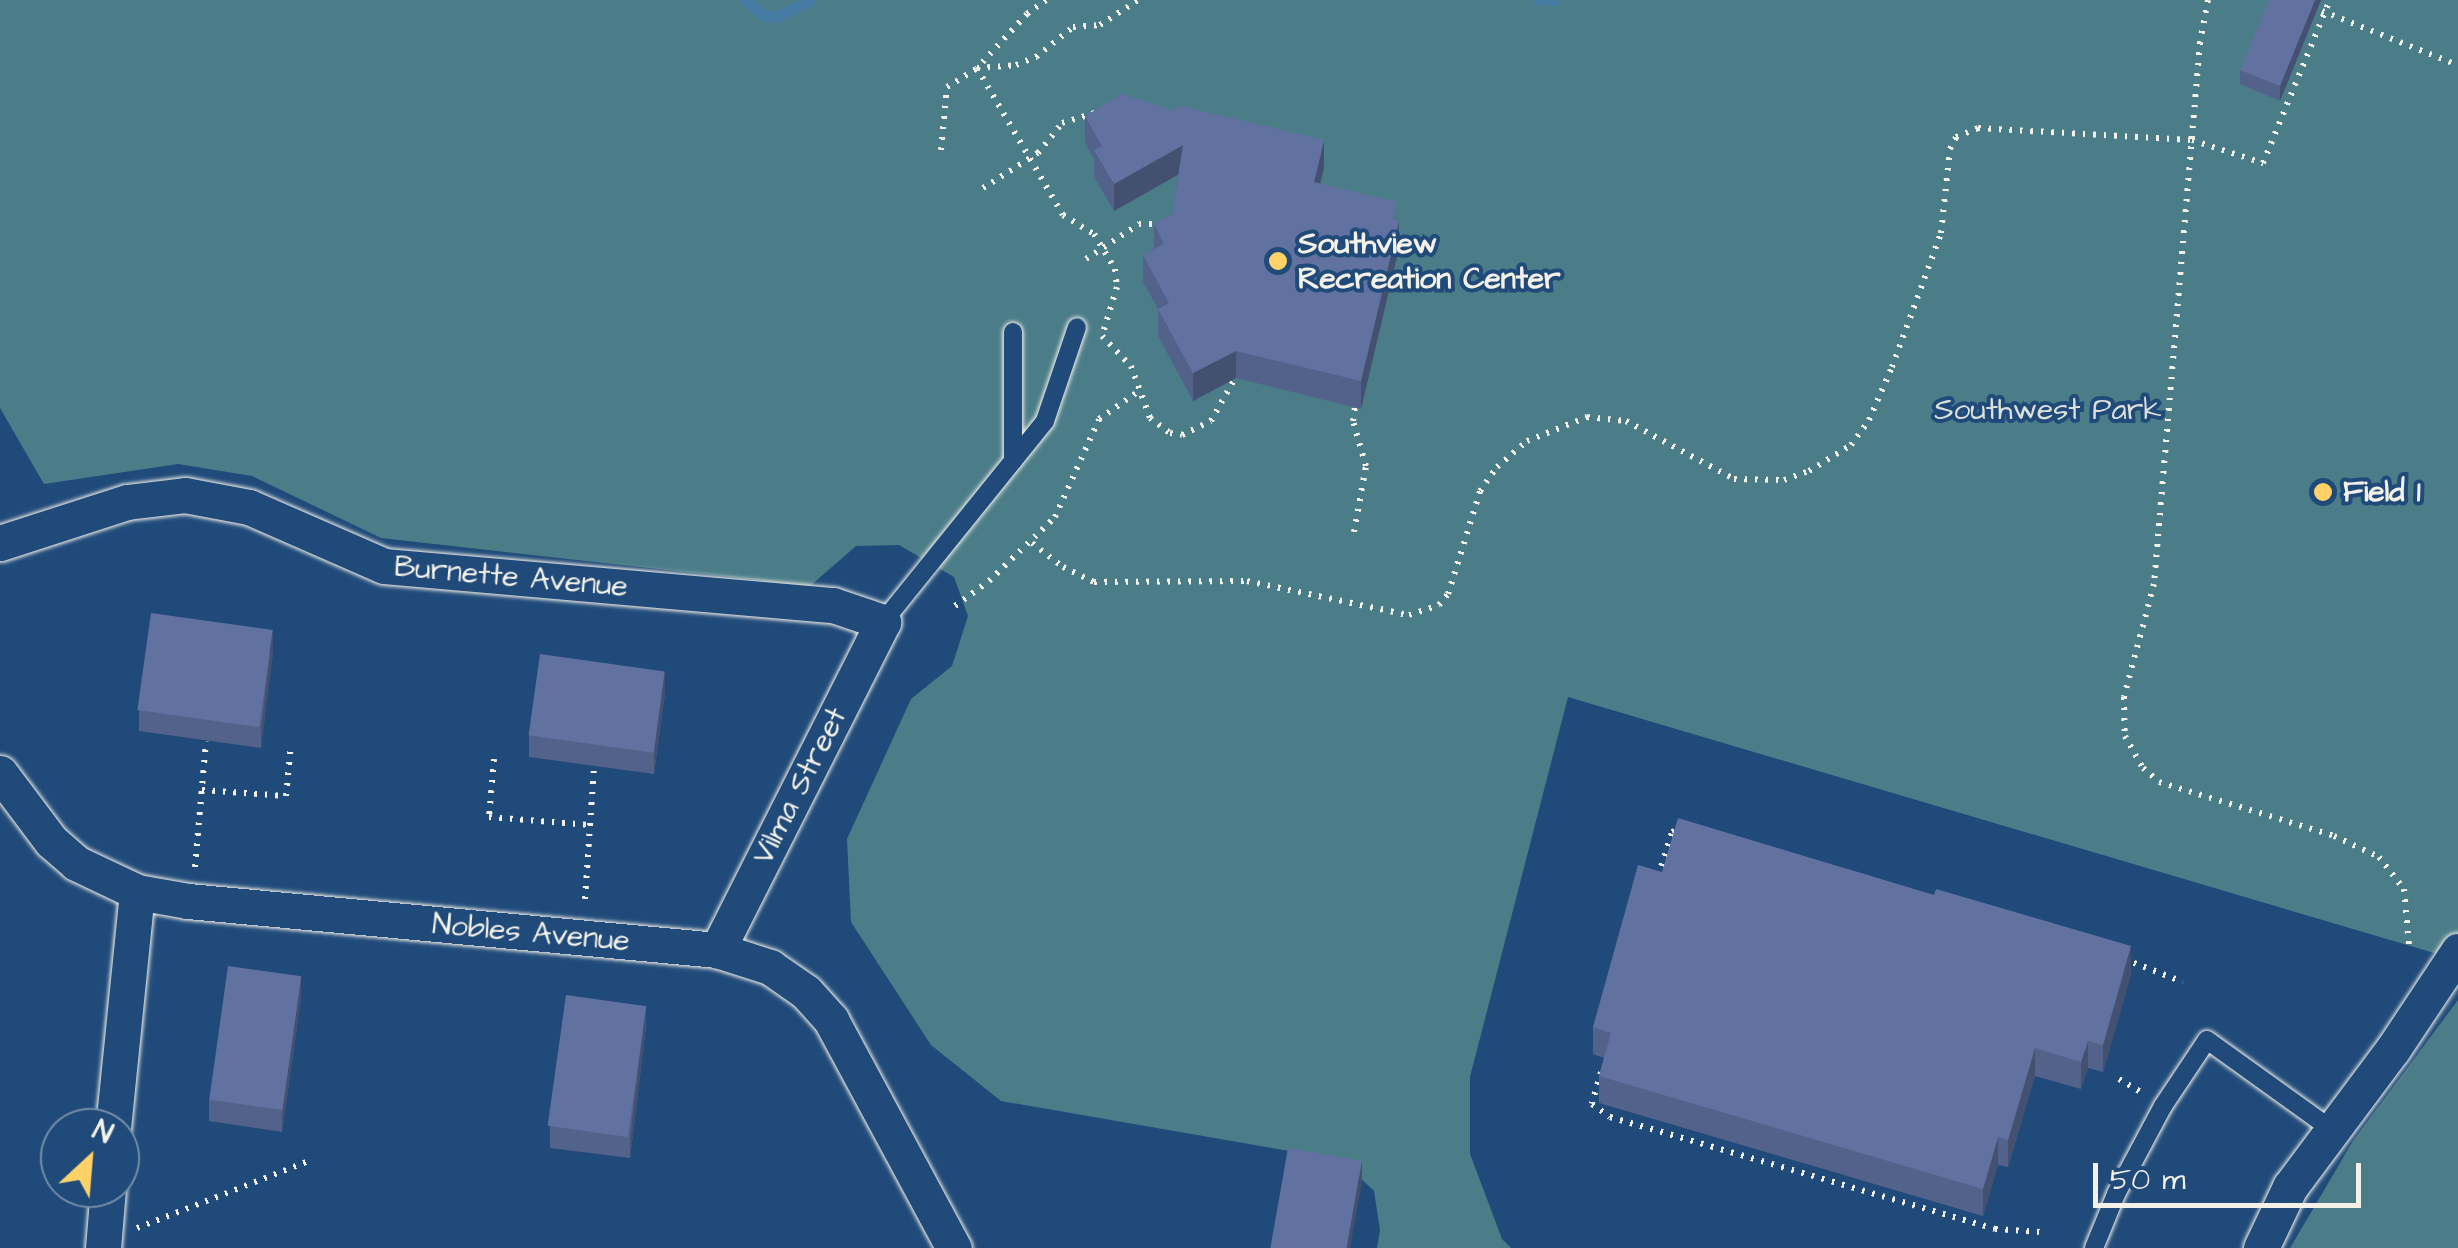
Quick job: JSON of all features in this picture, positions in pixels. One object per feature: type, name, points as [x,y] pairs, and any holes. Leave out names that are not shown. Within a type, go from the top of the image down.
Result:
[{"type":"street","name":"Burnette Avenue","points":[[0,543],[35,535],[126,502],[184,495],[249,507],[384,566],[833,605],[883,622]]},
{"type":"street","name":"Burnette Avenue","points":[[0,570],[35,535]]},
{"type":"street","name":"Vilma Street","points":[[716,950],[883,622]]},
{"type":"street","name":"Nobles Avenue","points":[[0,773],[51,842],[76,864],[138,892],[188,902],[716,950],[770,967],[806,992],[831,1020],[954,1248]]},
{"type":"street","points":[[115,1108],[138,892]]},
{"type":"street","points":[[2261,1248],[2290,1187],[2393,1049],[2458,951]]},
{"type":"street","points":[[111,1208],[115,1240]]},
{"type":"lane","points":[[883,622],[1046,421],[1078,326]]},
{"type":"lane","points":[[1012,461],[1013,332]]},
{"type":"lane","points":[[2094,1248],[2116,1194],[2163,1106],[2208,1040],[2331,1129]]},
{"type":"path","points":[[942,150],[947,87],[977,68],[1027,14],[1046,0]]},
{"type":"path","points":[[977,68],[1016,65],[1036,57],[1073,27],[1100,25],[1138,0]]},
{"type":"path","points":[[2208,0],[2200,42],[2156,566],[2124,697],[2125,736],[2142,768],[2159,782],[2334,836],[2378,856],[2404,889],[2409,945]]},
{"type":"path","points":[[1032,542],[1063,567],[1094,582],[1248,581],[1386,613],[1424,612],[1440,605],[1448,594],[1480,492],[1497,466],[1527,441],[1587,416],[1612,416],[1734,479],[1762,482],[1809,471],[1852,445],[1869,420],[1941,233],[1950,150],[1966,130],[2192,140],[2264,164],[2330,0]]},
{"type":"path","points":[[2309,6],[2458,65]]},
{"type":"path","points":[[977,68],[988,94],[1062,215],[1079,222],[1104,247],[1117,287],[1102,336],[1131,366],[1157,426],[1182,435],[1211,420],[1234,378]]},
{"type":"path","points":[[983,188],[1028,160],[1062,123],[1108,110]]},
{"type":"path","points":[[1086,259],[1139,224],[1174,226]]},
{"type":"path","points":[[955,606],[1032,542],[1056,516],[1099,419],[1140,391]]},
{"type":"path","points":[[1354,407],[1353,421],[1366,466],[1354,532]]},
{"type":"path","points":[[195,867],[206,741]]},
{"type":"path","points":[[202,790],[286,796],[291,744]]},
{"type":"path","points":[[494,759],[489,817],[590,825]]},
{"type":"path","points":[[585,900],[594,766]]},
{"type":"path","points":[[1654,892],[1672,832],[1675,828],[1692,828]]},
{"type":"path","points":[[2116,956],[2183,982]]},
{"type":"path","points":[[1604,1061],[1592,1104],[1610,1117],[1995,1230],[2040,1232]]},
{"type":"path","points":[[115,1240],[312,1160]]},
{"type":"green space","name":"Southwest Park","points":[[0,0],[2458,0],[2458,960],[1568,697],[1470,1077],[1470,1154],[1502,1239],[1511,1248],[1377,1248],[1380,1230],[1374,1191],[1341,1160],[1001,1101],[931,1045],[851,922],[847,839],[911,699],[952,666],[968,616],[954,577],[899,545],[856,546],[810,586],[381,538],[252,476],[178,464],[44,484],[0,408]]},
{"type":"green space","points":[[2458,1000],[2458,1248],[2290,1248],[2353,1141]]},
{"type":"building","points":[[2269,0],[2315,0],[2280,86],[2240,70]]},
{"type":"building","name":"Southview Recreation Center","points":[[1122,94],[1175,111],[1177,105],[1324,140],[1314,182],[1397,202],[1393,219],[1399,221],[1361,381],[1236,351],[1193,373],[1158,309],[1169,303],[1143,255],[1164,244],[1154,224],[1172,214],[1183,145],[1114,184],[1094,150],[1102,146],[1085,116]]},
{"type":"building","points":[[151,613],[273,630],[259,727],[137,710]]},
{"type":"building","points":[[540,654],[665,672],[653,753],[529,735]]},
{"type":"building","points":[[1678,818],[1934,895],[1936,889],[2131,946],[2103,1045],[2088,1041],[2081,1062],[2035,1048],[2008,1140],[1998,1137],[1983,1189],[1599,1076],[1611,1033],[1593,1027],[1638,865],[1662,872]]},
{"type":"building","points":[[228,966],[301,976],[282,1110],[209,1100]]},
{"type":"building","points":[[566,995],[646,1006],[628,1137],[548,1126]]},
{"type":"building","points":[[1288,1148],[1362,1161],[1347,1248],[1270,1248]]},
{"type":"waterway","points":[[745,0],[764,16],[777,17],[810,0]]},
{"type":"waterway","points":[[1539,0],[1554,0]]},
{"type":"place","name":"Southview Recreation Center","points":[[1278,261]]},
{"type":"place","name":"Field 1","points":[[2323,492]]}]
